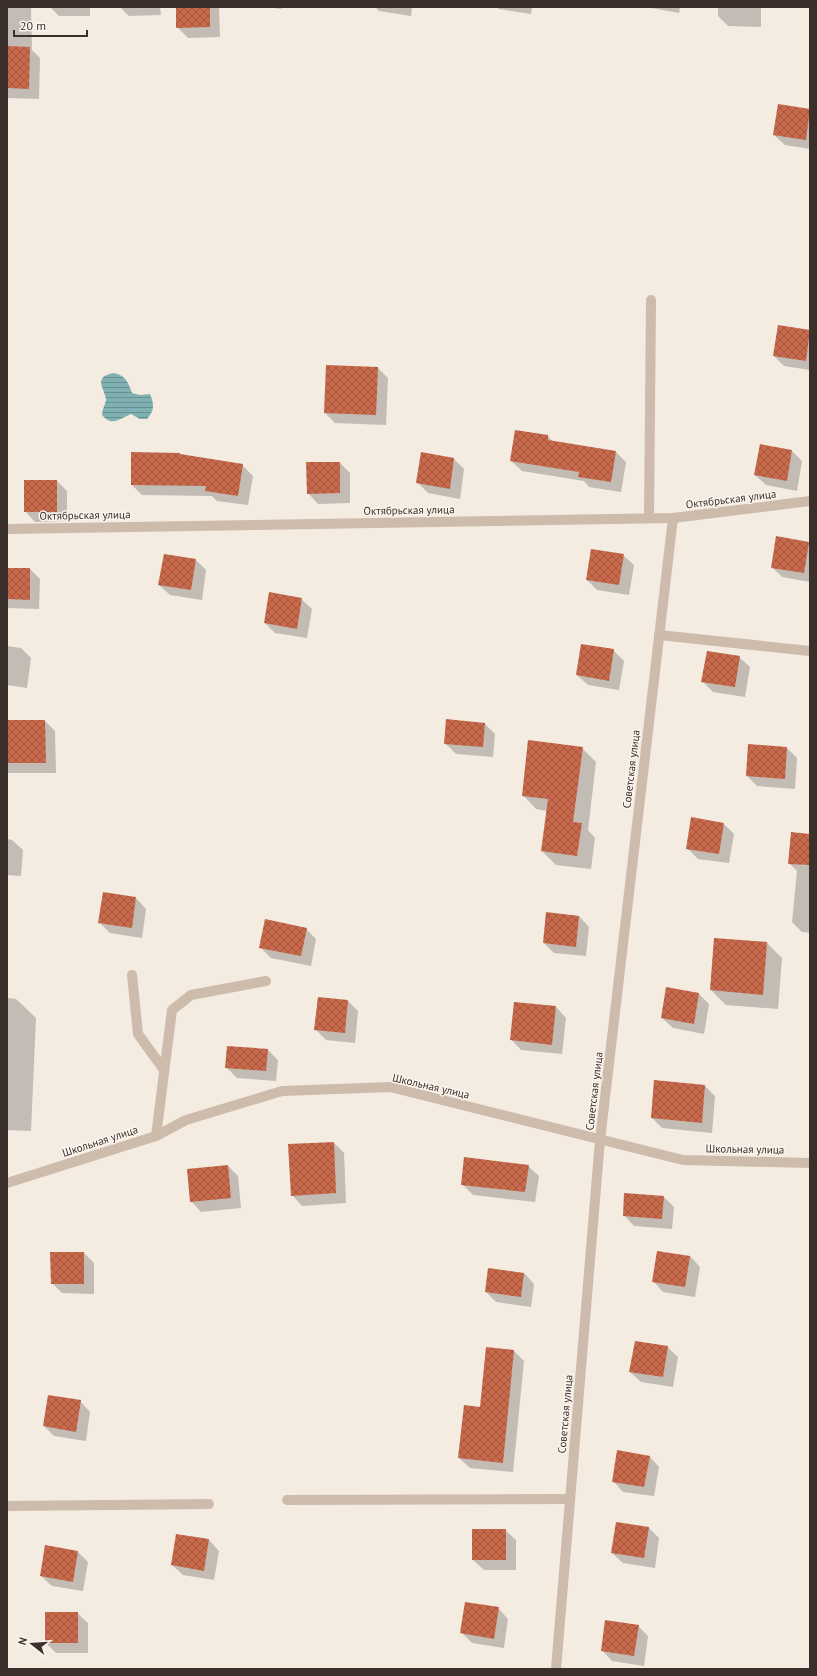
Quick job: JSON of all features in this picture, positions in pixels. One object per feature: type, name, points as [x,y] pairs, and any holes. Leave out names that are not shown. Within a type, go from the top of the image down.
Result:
[{"type":"street","points":[[649,518],[651,300]]},
{"type":"street","name":"Октябрьская улица","points":[[7,529],[673,518],[810,501]]},
{"type":"street","name":"Советская улица","points":[[556,1669],[600,1140],[673,518]]},
{"type":"street","points":[[659,634],[810,651]]},
{"type":"street","points":[[132,975],[138,1034],[164,1070]]},
{"type":"street","points":[[156,1136],[172,1010],[191,995],[266,981]]},
{"type":"street","name":"Школьная улица","points":[[7,1183],[156,1136],[186,1120],[282,1091],[390,1087],[683,1160],[810,1163]]},
{"type":"street","points":[[287,1500],[570,1499]]},
{"type":"street","points":[[7,1506],[209,1504]]},
{"type":"water","points":[[114,373],[126,380],[132,393],[140,395],[150,394],[153,410],[147,419],[140,419],[131,414],[116,421],[109,421],[102,415],[106,400],[101,381],[107,375]]},
{"type":"building","points":[[176,7],[210,7],[210,27],[176,28]]},
{"type":"building","points":[[7,46],[30,47],[29,89],[7,88]]},
{"type":"building","points":[[778,104],[810,109],[806,140],[773,135]]},
{"type":"building","points":[[778,325],[810,330],[806,361],[773,356]]},
{"type":"building","points":[[326,365],[378,367],[376,415],[324,413]]},
{"type":"building","points":[[515,430],[548,435],[548,440],[616,451],[611,482],[578,477],[579,472],[510,461]]},
{"type":"building","points":[[760,444],[792,450],[787,481],[754,475]]},
{"type":"building","points":[[131,452],[180,453],[243,464],[238,496],[205,491],[206,486],[131,485]]},
{"type":"building","points":[[421,452],[454,458],[450,489],[416,483]]},
{"type":"building","points":[[306,462],[340,462],[340,493],[307,494]]},
{"type":"building","points":[[24,480],[57,480],[57,512],[24,512]]},
{"type":"building","points":[[776,536],[809,542],[804,573],[771,568]]},
{"type":"building","points":[[591,549],[624,554],[619,585],[586,580]]},
{"type":"building","points":[[164,554],[196,559],[191,590],[158,585]]},
{"type":"building","points":[[7,568],[30,568],[30,600],[7,599]]},
{"type":"building","points":[[269,592],[302,598],[297,629],[264,623]]},
{"type":"building","points":[[581,644],[614,649],[609,681],[576,675]]},
{"type":"building","points":[[707,651],[740,656],[735,687],[701,682]]},
{"type":"building","points":[[446,719],[485,723],[483,747],[444,744]]},
{"type":"building","points":[[7,720],[45,720],[46,763],[7,763]]},
{"type":"building","points":[[528,740],[583,747],[573,822],[582,823],[577,856],[541,851],[548,799],[522,796]]},
{"type":"building","points":[[748,744],[787,747],[785,779],[746,776]]},
{"type":"building","points":[[691,817],[724,823],[719,854],[686,849]]},
{"type":"building","points":[[791,832],[810,834],[810,865],[788,864]]},
{"type":"building","points":[[103,892],[136,897],[132,928],[98,923]]},
{"type":"building","points":[[546,912],[579,916],[576,947],[543,943]]},
{"type":"building","points":[[265,919],[307,928],[301,956],[259,948]]},
{"type":"building","points":[[714,938],[767,942],[763,995],[710,990]]},
{"type":"building","points":[[666,987],[699,993],[694,1024],[661,1018]]},
{"type":"building","points":[[318,997],[348,1000],[345,1033],[314,1030]]},
{"type":"building","points":[[514,1002],[556,1006],[552,1045],[510,1040]]},
{"type":"building","points":[[227,1046],[268,1049],[266,1071],[225,1068]]},
{"type":"building","points":[[654,1080],[705,1085],[702,1123],[651,1118]]},
{"type":"building","points":[[334,1142],[336,1193],[291,1196],[288,1144]]},
{"type":"building","points":[[464,1157],[529,1165],[525,1192],[461,1185]]},
{"type":"building","points":[[228,1165],[231,1198],[190,1202],[187,1169]]},
{"type":"building","points":[[624,1193],[664,1196],[662,1219],[623,1216]]},
{"type":"building","points":[[657,1251],[690,1256],[685,1287],[652,1282]]},
{"type":"building","points":[[50,1252],[84,1252],[84,1284],[51,1284]]},
{"type":"building","points":[[488,1268],[524,1273],[521,1297],[485,1292]]},
{"type":"building","points":[[635,1341],[668,1346],[663,1377],[629,1372]]},
{"type":"building","points":[[486,1347],[514,1350],[503,1463],[458,1458],[464,1405],[480,1407]]},
{"type":"building","points":[[48,1395],[81,1400],[76,1432],[43,1426]]},
{"type":"building","points":[[617,1450],[650,1456],[644,1487],[612,1482]]},
{"type":"building","points":[[616,1522],[649,1527],[644,1558],[611,1553]]},
{"type":"building","points":[[472,1529],[506,1529],[506,1560],[472,1560]]},
{"type":"building","points":[[176,1534],[209,1539],[204,1571],[171,1565]]},
{"type":"building","points":[[45,1545],[78,1551],[73,1582],[40,1576]]},
{"type":"building","points":[[465,1602],[499,1607],[494,1639],[460,1633]]},
{"type":"building","points":[[45,1612],[78,1612],[78,1643],[45,1643]]},
{"type":"building","points":[[605,1620],[639,1625],[634,1656],[601,1651]]}]
